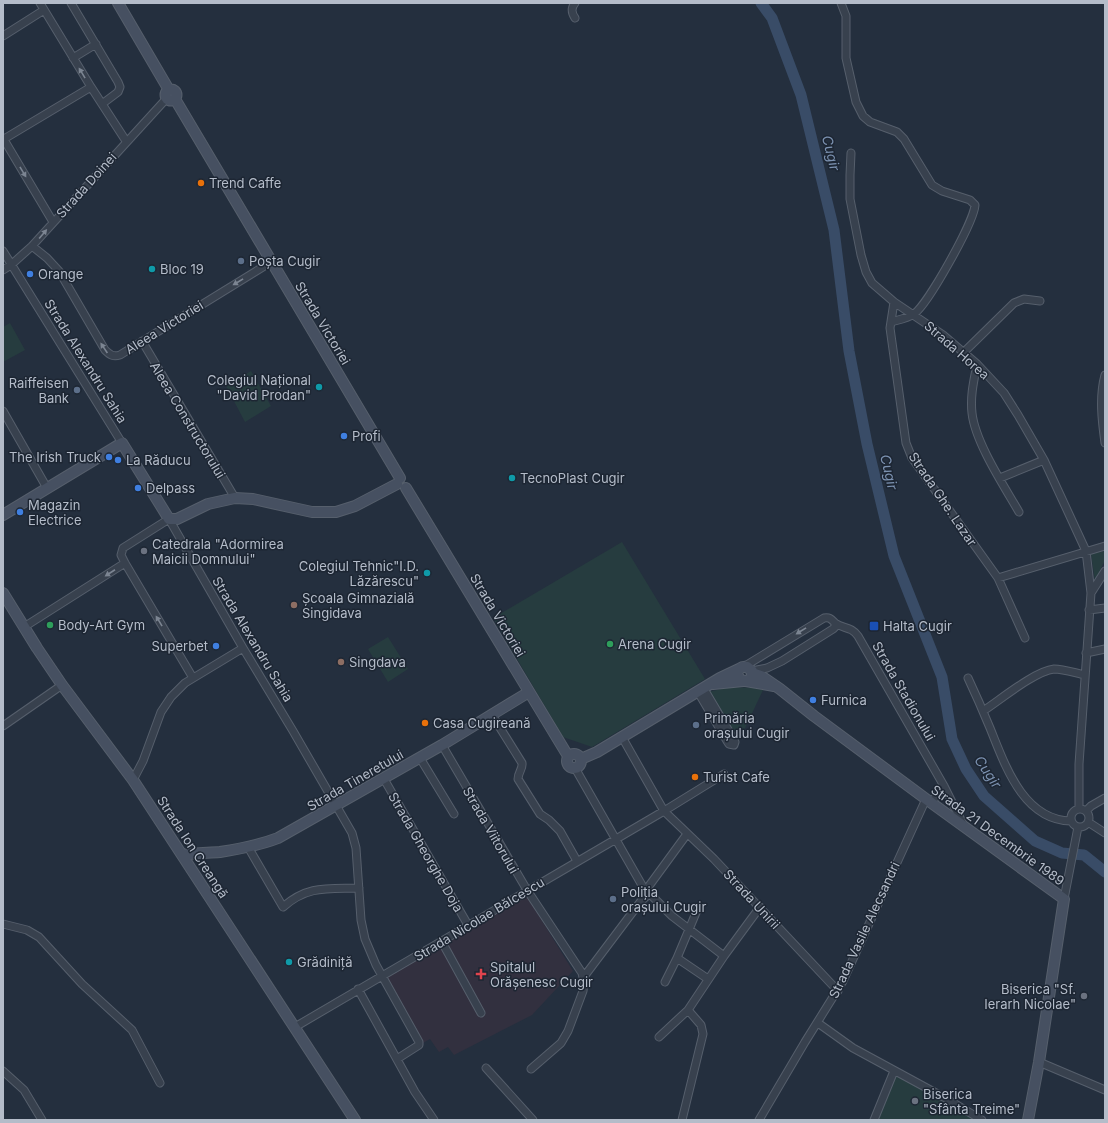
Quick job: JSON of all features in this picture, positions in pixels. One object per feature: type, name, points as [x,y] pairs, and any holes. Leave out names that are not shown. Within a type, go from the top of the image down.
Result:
[{"type":"main road","name":"Strada Victoriei","points":[[118,3],[170,95],[272,262],[401,483],[568,756],[574,753],[579,755],[578,764]]},
{"type":"main road","points":[[3,515],[122,443]]},
{"type":"main road","name":"Strada Alexandru Sahia","points":[[122,443],[169,519]]},
{"type":"main road","points":[[169,519],[177,519],[208,504],[235,498],[253,499],[312,512],[336,512],[355,506],[401,483]]},
{"type":"main road","name":"Strada Ion Creangă","points":[[3,592],[24,628],[62,686],[133,780],[355,1120]]},
{"type":"main road","points":[[578,764],[704,688],[746,674]]},
{"type":"main road","name":"Strada 21 Decembrie 1989","points":[[746,674],[777,686],[814,716],[1064,900],[1039,1062],[1028,1120]]},
{"type":"main road","name":"Strada Tineretului","points":[[182,856],[260,844],[278,838],[420,758],[528,692]]},
{"type":"street","points":[[40,3],[126,141]]},
{"type":"street","points":[[71,3],[120,87],[118,92],[102,104]]},
{"type":"street","points":[[575,3],[572,7],[572,13],[575,18]]},
{"type":"street","points":[[841,3],[846,16],[846,58],[860,111],[870,122],[890,129],[901,135],[932,185],[942,191],[970,200],[975,205],[973,216],[953,255],[926,299],[914,314],[891,322]]},
{"type":"street","points":[[3,36],[44,10]]},
{"type":"street","points":[[73,58],[96,44]]},
{"type":"street","points":[[53,222],[3,138],[91,87]]},
{"type":"street","name":"Strada Doinei","points":[[3,270],[11,265],[32,246],[126,141],[170,95]]},
{"type":"street","name":"Strada Horea","points":[[851,153],[850,199],[861,255],[866,272],[872,283],[894,302],[944,335],[964,352],[989,376],[1007,398],[1044,460],[1086,551],[1090,593],[1079,764],[1082,809]]},
{"type":"street","name":"Aleea Victoriei","points":[[32,246],[47,258],[59,271],[105,350],[109,354],[115,356],[120,355],[272,262]]},
{"type":"street","name":"Strada Alexandru Sahia","points":[[3,251],[122,443]]},
{"type":"street","points":[[964,352],[1014,303],[1024,300],[1040,301]]},
{"type":"street","name":"Strada Ghe. Lazar","points":[[894,302],[891,322],[905,436],[909,452],[916,464],[998,578],[1025,638]]},
{"type":"street","name":"Aleea Constructorului","points":[[142,341],[235,498]]},
{"type":"street","points":[[977,364],[972,393],[972,414],[976,431],[1019,512]]},
{"type":"street","points":[[1105,374],[1102,390],[1102,415],[1105,444]]},
{"type":"street","points":[[3,411],[47,488]]},
{"type":"street","points":[[1000,478],[1044,460]]},
{"type":"street","points":[[169,519],[123,548],[121,555],[124,563],[193,678]]},
{"type":"street","name":"Strada Alexandru Sahia","points":[[169,519],[354,839],[361,920],[365,940],[382,976],[419,1042],[419,1045],[397,1059]]},
{"type":"street","points":[[998,578],[1105,546]]},
{"type":"street","points":[[24,628],[124,563]]},
{"type":"street","points":[[1090,593],[1105,571]]},
{"type":"street","points":[[1089,610],[1105,608]]},
{"type":"street","name":"Strada Stadionului","points":[[746,674],[824,618],[832,619],[835,623],[850,628],[855,632],[944,786],[965,826]]},
{"type":"street","points":[[746,674],[767,668],[782,661],[833,629],[835,627],[835,623]]},
{"type":"street","points":[[133,780],[143,761],[161,712],[171,697],[185,683],[243,648]]},
{"type":"street","points":[[1086,653],[1105,649]]},
{"type":"street","points":[[983,711],[1026,682],[1048,671],[1059,669],[1085,675]]},
{"type":"street","points":[[968,678],[1004,762],[1014,782],[1024,796],[1038,809],[1049,816],[1057,820],[1071,821]]},
{"type":"street","points":[[3,726],[62,686]]},
{"type":"street","points":[[704,688],[730,740]]},
{"type":"street","points":[[492,714],[522,763],[522,767],[518,774],[518,779],[540,814],[549,820],[560,831],[577,861]]},
{"type":"street","name":"Strada Unirii","points":[[622,737],[664,811],[714,859],[838,991]]},
{"type":"street","name":"Strada Viitorului","points":[[442,745],[527,890],[583,975]]},
{"type":"street","points":[[420,758],[454,814]]},
{"type":"street","points":[[578,764],[615,838],[647,892],[688,930],[724,956]]},
{"type":"street","name":"Strada Nicolae Bălcescu","points":[[295,1027],[442,942],[724,774]]},
{"type":"street","name":"Strada Gheorghe Doja","points":[[384,779],[468,926]]},
{"type":"street","points":[[928,801],[944,786]]},
{"type":"street","points":[[1078,830],[1071,821],[1072,813],[1091,806],[1105,798]]},
{"type":"street","name":"Strada Vasile Alecsandri","points":[[759,1120],[805,1042],[838,991],[928,801]]},
{"type":"street","points":[[1064,900],[1078,830],[1088,822],[1089,816],[1082,809]]},
{"type":"street","points":[[1088,822],[1105,833]]},
{"type":"street","points":[[532,1069],[562,1043],[583,991],[583,975],[641,901],[687,834]]},
{"type":"street","points":[[248,846],[283,907],[298,895],[314,890],[359,888]]},
{"type":"street","points":[[659,1037],[688,1010],[724,956],[760,907]]},
{"type":"street","points":[[665,982],[698,908]]},
{"type":"street","points":[[3,924],[27,930],[39,937],[82,984],[132,1030],[160,1083]]},
{"type":"street","points":[[442,942],[481,1013]]},
{"type":"street","points":[[677,958],[708,979]]},
{"type":"street","points":[[358,990],[415,1092],[434,1120]]},
{"type":"street","points":[[682,1120],[703,1034],[701,1025],[688,1010]]},
{"type":"street","points":[[818,1022],[853,1048],[947,1099],[982,1120]]},
{"type":"street","points":[[1039,1062],[1105,1090]]},
{"type":"street","points":[[486,1068],[533,1120]]},
{"type":"street","points":[[3,1071],[24,1090],[42,1120]]},
{"type":"street","points":[[874,1120],[894,1071]]},
{"type":"shaded area","name":"Spitalul Orășenesc Cugir","points":[[526,895],[573,971],[532,1015],[454,1055],[448,1047],[439,1052],[430,1039],[423,1043],[386,977]]},
{"type":"green space","points":[[10,323],[25,350],[3,362],[3,327]]},
{"type":"green space","points":[[251,371],[271,406],[245,422],[226,386]]},
{"type":"green space","points":[[622,542],[705,679],[592,747],[563,737],[493,618]]},
{"type":"green space","points":[[1105,551],[1105,560],[1095,581],[1091,554]]},
{"type":"green space","points":[[388,637],[408,669],[388,682],[368,649]]},
{"type":"green space","points":[[730,687],[755,688],[763,690],[739,741],[708,692]]},
{"type":"green space","points":[[896,1075],[935,1095],[977,1120],[878,1120]]},
{"type":"waterway","name":"Cugir","points":[[761,3],[772,18],[801,95],[834,230],[849,351],[867,444],[894,556],[942,677],[952,739],[966,769],[984,796],[1035,841],[1062,853],[1084,855],[1105,872]]},
{"type":"place","name":"Trend Caffe","points":[[201,183]]},
{"type":"place","name":"Poșta Cugir","points":[[241,261]]},
{"type":"place","name":"Bloc 19","points":[[152,269]]},
{"type":"place","name":"Orange","points":[[30,274]]},
{"type":"place","name":"Colegiul Național \"David Prodan\"","points":[[319,387]]},
{"type":"place","name":"Raiffeisen Bank","points":[[77,390]]},
{"type":"place","name":"Profi","points":[[344,436]]},
{"type":"place","name":"The Irish Truck","points":[[109,457]]},
{"type":"place","name":"La Răducu","points":[[118,460]]},
{"type":"place","name":"TecnoPlast Cugir","points":[[512,478]]},
{"type":"place","name":"Delpass","points":[[138,488]]},
{"type":"place","name":"Magazin Electrice","points":[[20,512]]},
{"type":"place","name":"Catedrala \"Adormirea Maicii Domnului\"","points":[[144,551]]},
{"type":"place","name":"Colegiul Tehnic\"I.D. Lăzărescu\"","points":[[427,573]]},
{"type":"place","name":"Școala Gimnazială Singidava","points":[[294,605]]},
{"type":"place","name":"Body-Art Gym","points":[[50,625]]},
{"type":"place","name":"Halta Cugir","points":[[874,626]]},
{"type":"place","name":"Arena Cugir","points":[[610,644]]},
{"type":"place","name":"Superbet","points":[[216,646]]},
{"type":"place","name":"Singdava","points":[[341,662]]},
{"type":"place","name":"Furnica","points":[[813,700]]},
{"type":"place","name":"Casa Cugireană","points":[[425,723]]},
{"type":"place","name":"Primăria orașului Cugir","points":[[696,725]]},
{"type":"place","name":"Turist Cafe","points":[[695,777]]},
{"type":"place","name":"Poliția orașului Cugir","points":[[613,899]]},
{"type":"place","name":"Grădiniță","points":[[289,962]]},
{"type":"place","name":"Spitalul Orășenesc Cugir","points":[[481,974]]},
{"type":"place","name":"Biserica \"Sf. Ierarh Nicolae\"","points":[[1084,996]]},
{"type":"place","name":"Biserica \"Sfânta Treime\"","points":[[915,1101]]}]
